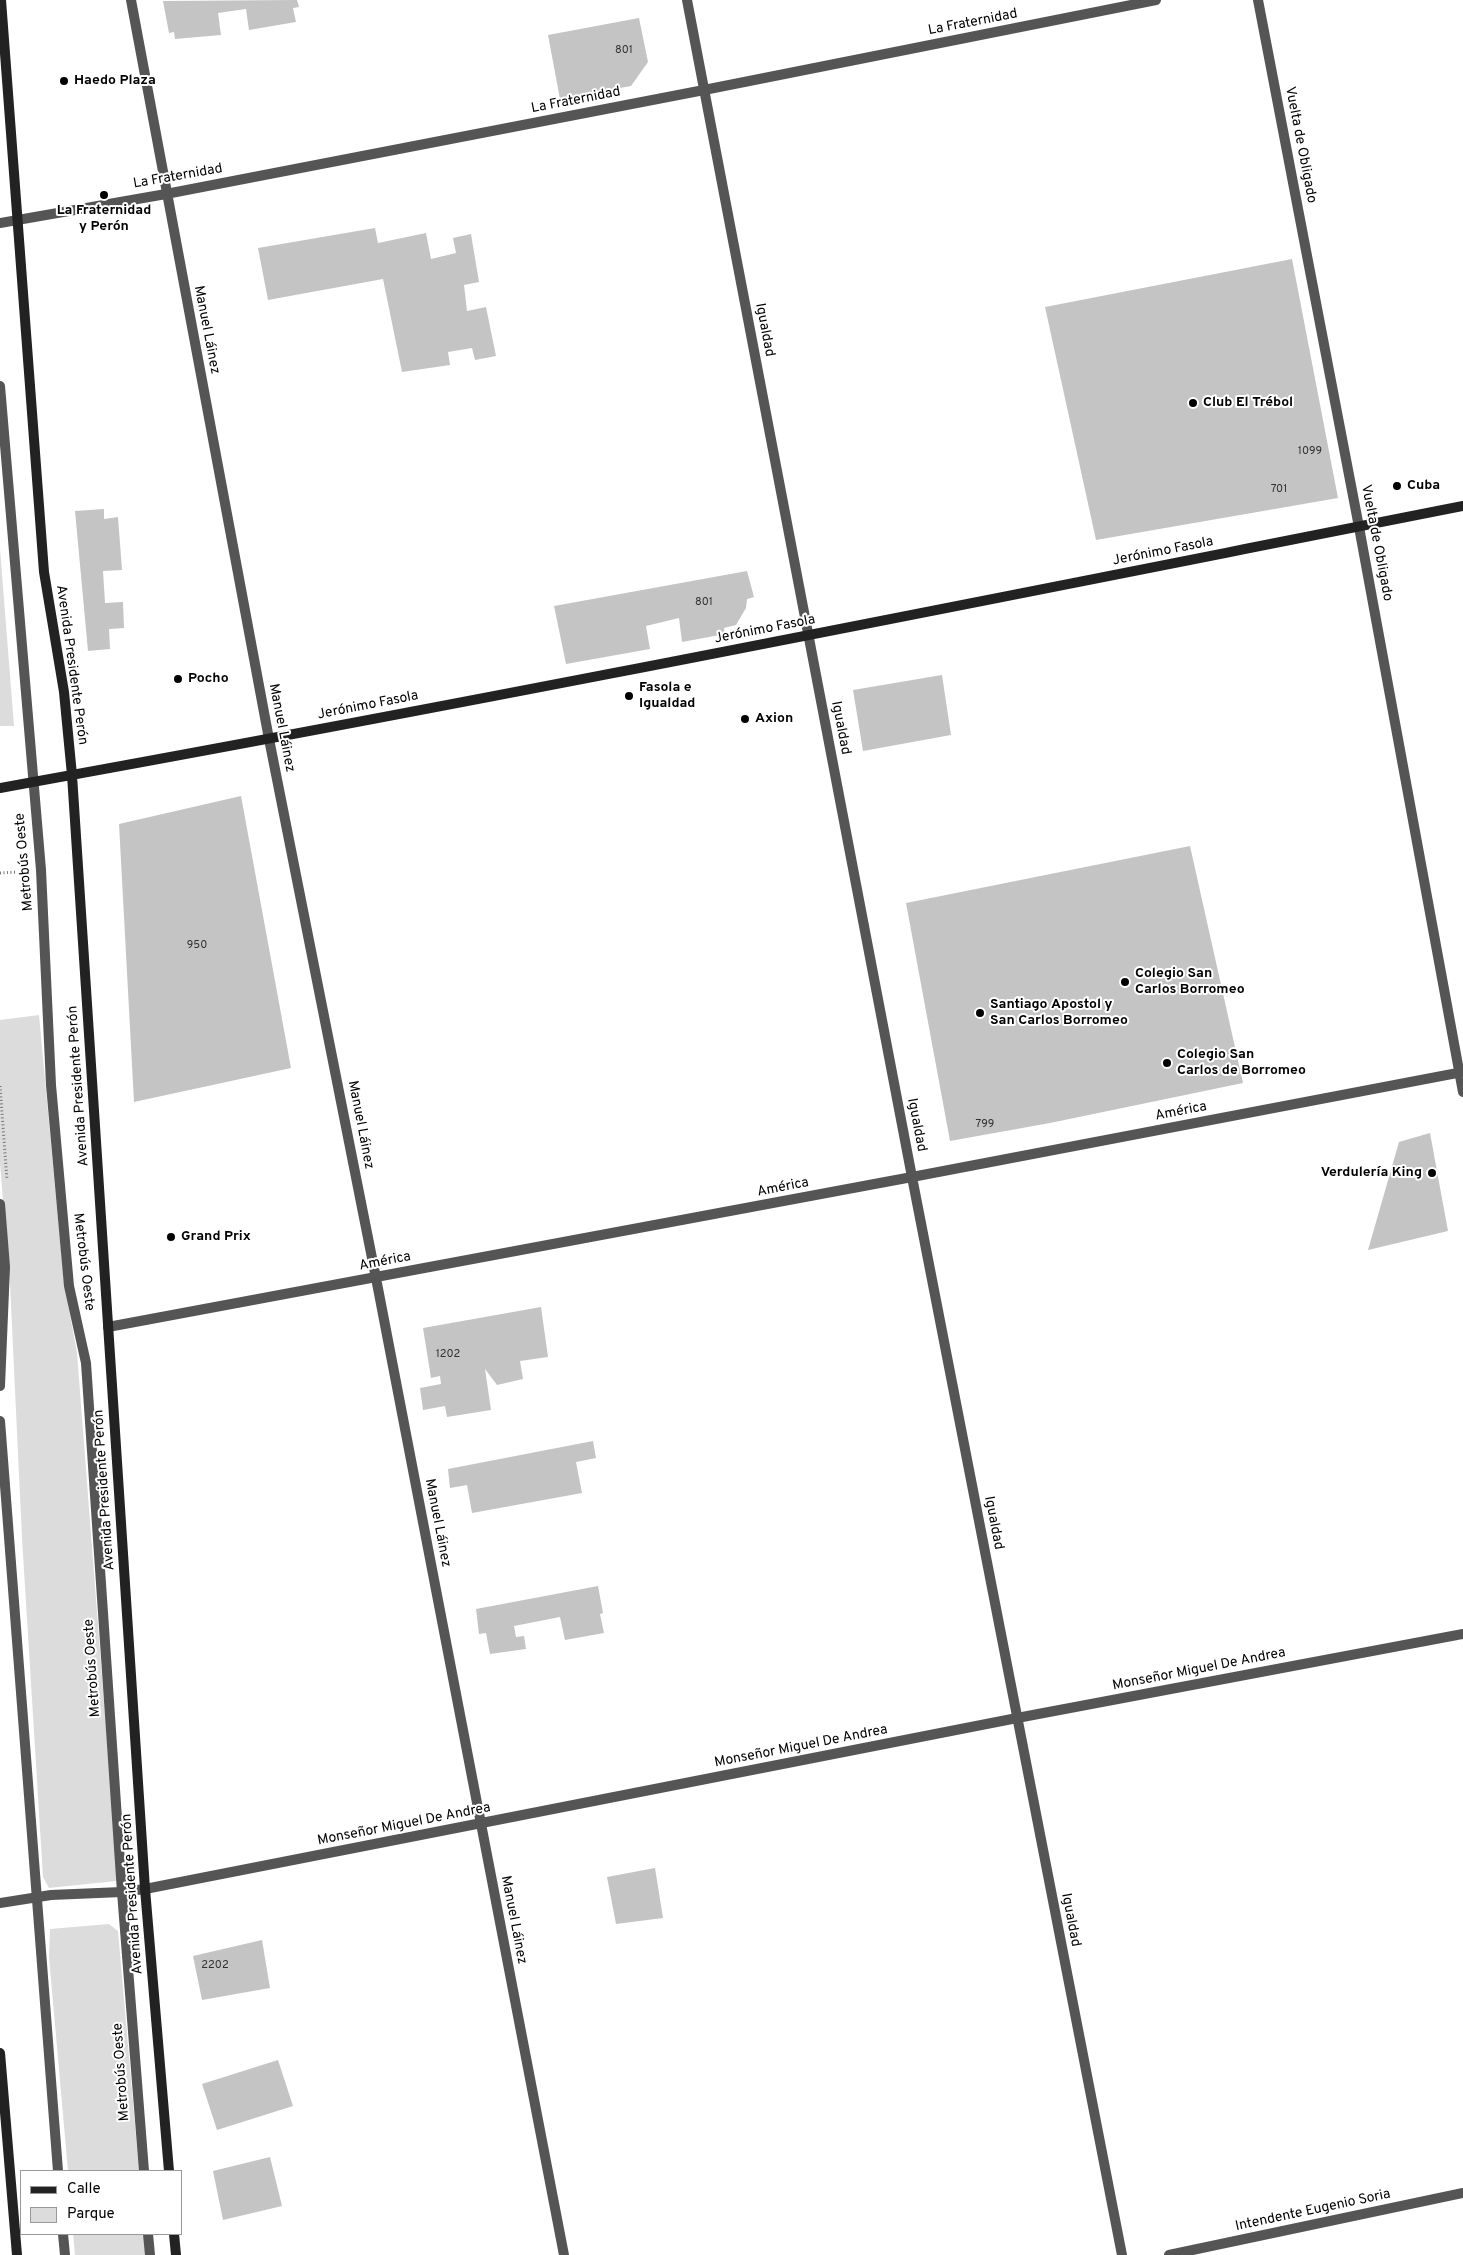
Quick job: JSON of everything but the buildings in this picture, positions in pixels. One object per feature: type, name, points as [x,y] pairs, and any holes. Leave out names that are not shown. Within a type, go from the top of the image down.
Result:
[{"type":"main road","name":"Avenida Presidente Perón","points":[[1,0],[44,572],[64,692],[72,775],[146,1889],[169,2170]]},
{"type":"main road","name":"Jerónimo Fasola","points":[[0,788],[269,739],[809,636],[1463,506]]},
{"type":"main road","points":[[0,2053],[17,2255]]},
{"type":"main road","points":[[174,2235],[176,2255]]},
{"type":"street","name":"Manuel Láinez","points":[[131,0],[269,739],[376,1278],[564,2255]]},
{"type":"street","name":"Igualdad","points":[[688,0],[1016,1718],[1122,2255]]},
{"type":"street","name":"La Fraternidad","points":[[0,224],[166,194],[704,90],[1156,0]]},
{"type":"street","name":"Vuelta de Obligado","points":[[1258,0],[1359,527],[1461,1072],[1463,1092]]},
{"type":"street","name":"Metrobús Oeste","points":[[0,386],[32,782],[41,870],[51,1085],[69,1286],[86,1363],[122,1892],[144,2170]]},
{"type":"street","name":"América","points":[[108,1327],[912,1177],[1461,1072]]},
{"type":"street","points":[[0,1204],[5,1267],[0,1386]]},
{"type":"street","points":[[0,1421],[58,2170]]},
{"type":"street","name":"Monseñor Miguel De Andrea","points":[[0,1903],[51,1896],[146,1889],[1016,1718],[1463,1634]]},
{"type":"street","name":"Intendente Eugenio Soria","points":[[1169,2255],[1463,2194]]},
{"type":"street","points":[[63,2235],[64,2255]]},
{"type":"street","points":[[148,2235],[150,2255]]},
{"type":"green space","points":[[0,549],[14,726],[0,726]]},
{"type":"green space","points":[[39,1015],[64,1283],[77,1353],[117,1871],[116,1881],[49,1888],[43,1877],[22,1538],[10,1284],[0,1164],[0,1020]]},
{"type":"green space","points":[[109,1924],[118,1931],[139,2170],[68,2170],[49,1957],[50,1929]]},
{"type":"green space","points":[[73,2235],[144,2235],[146,2255],[75,2255]]},
{"type":"place","name":"Haedo Plaza","points":[[64,81]]},
{"type":"place","name":"La Fraternidad y Perón","points":[[104,195]]},
{"type":"place","name":"Club El Trébol","points":[[1193,403]]},
{"type":"place","name":"Cuba","points":[[1397,486]]},
{"type":"place","name":"Pocho","points":[[178,679]]},
{"type":"place","name":"Fasola e Igualdad","points":[[629,696]]},
{"type":"place","name":"Axion","points":[[745,719]]},
{"type":"place","name":"Colegio San Carlos Borromeo","points":[[1125,982]]},
{"type":"place","name":"Santiago Apostol y San Carlos Borromeo","points":[[980,1013]]},
{"type":"place","name":"Colegio San Carlos de Borromeo","points":[[1167,1063]]},
{"type":"place","name":"Verdulería King","points":[[1432,1173]]},
{"type":"place","name":"Grand Prix","points":[[171,1237]]}]
